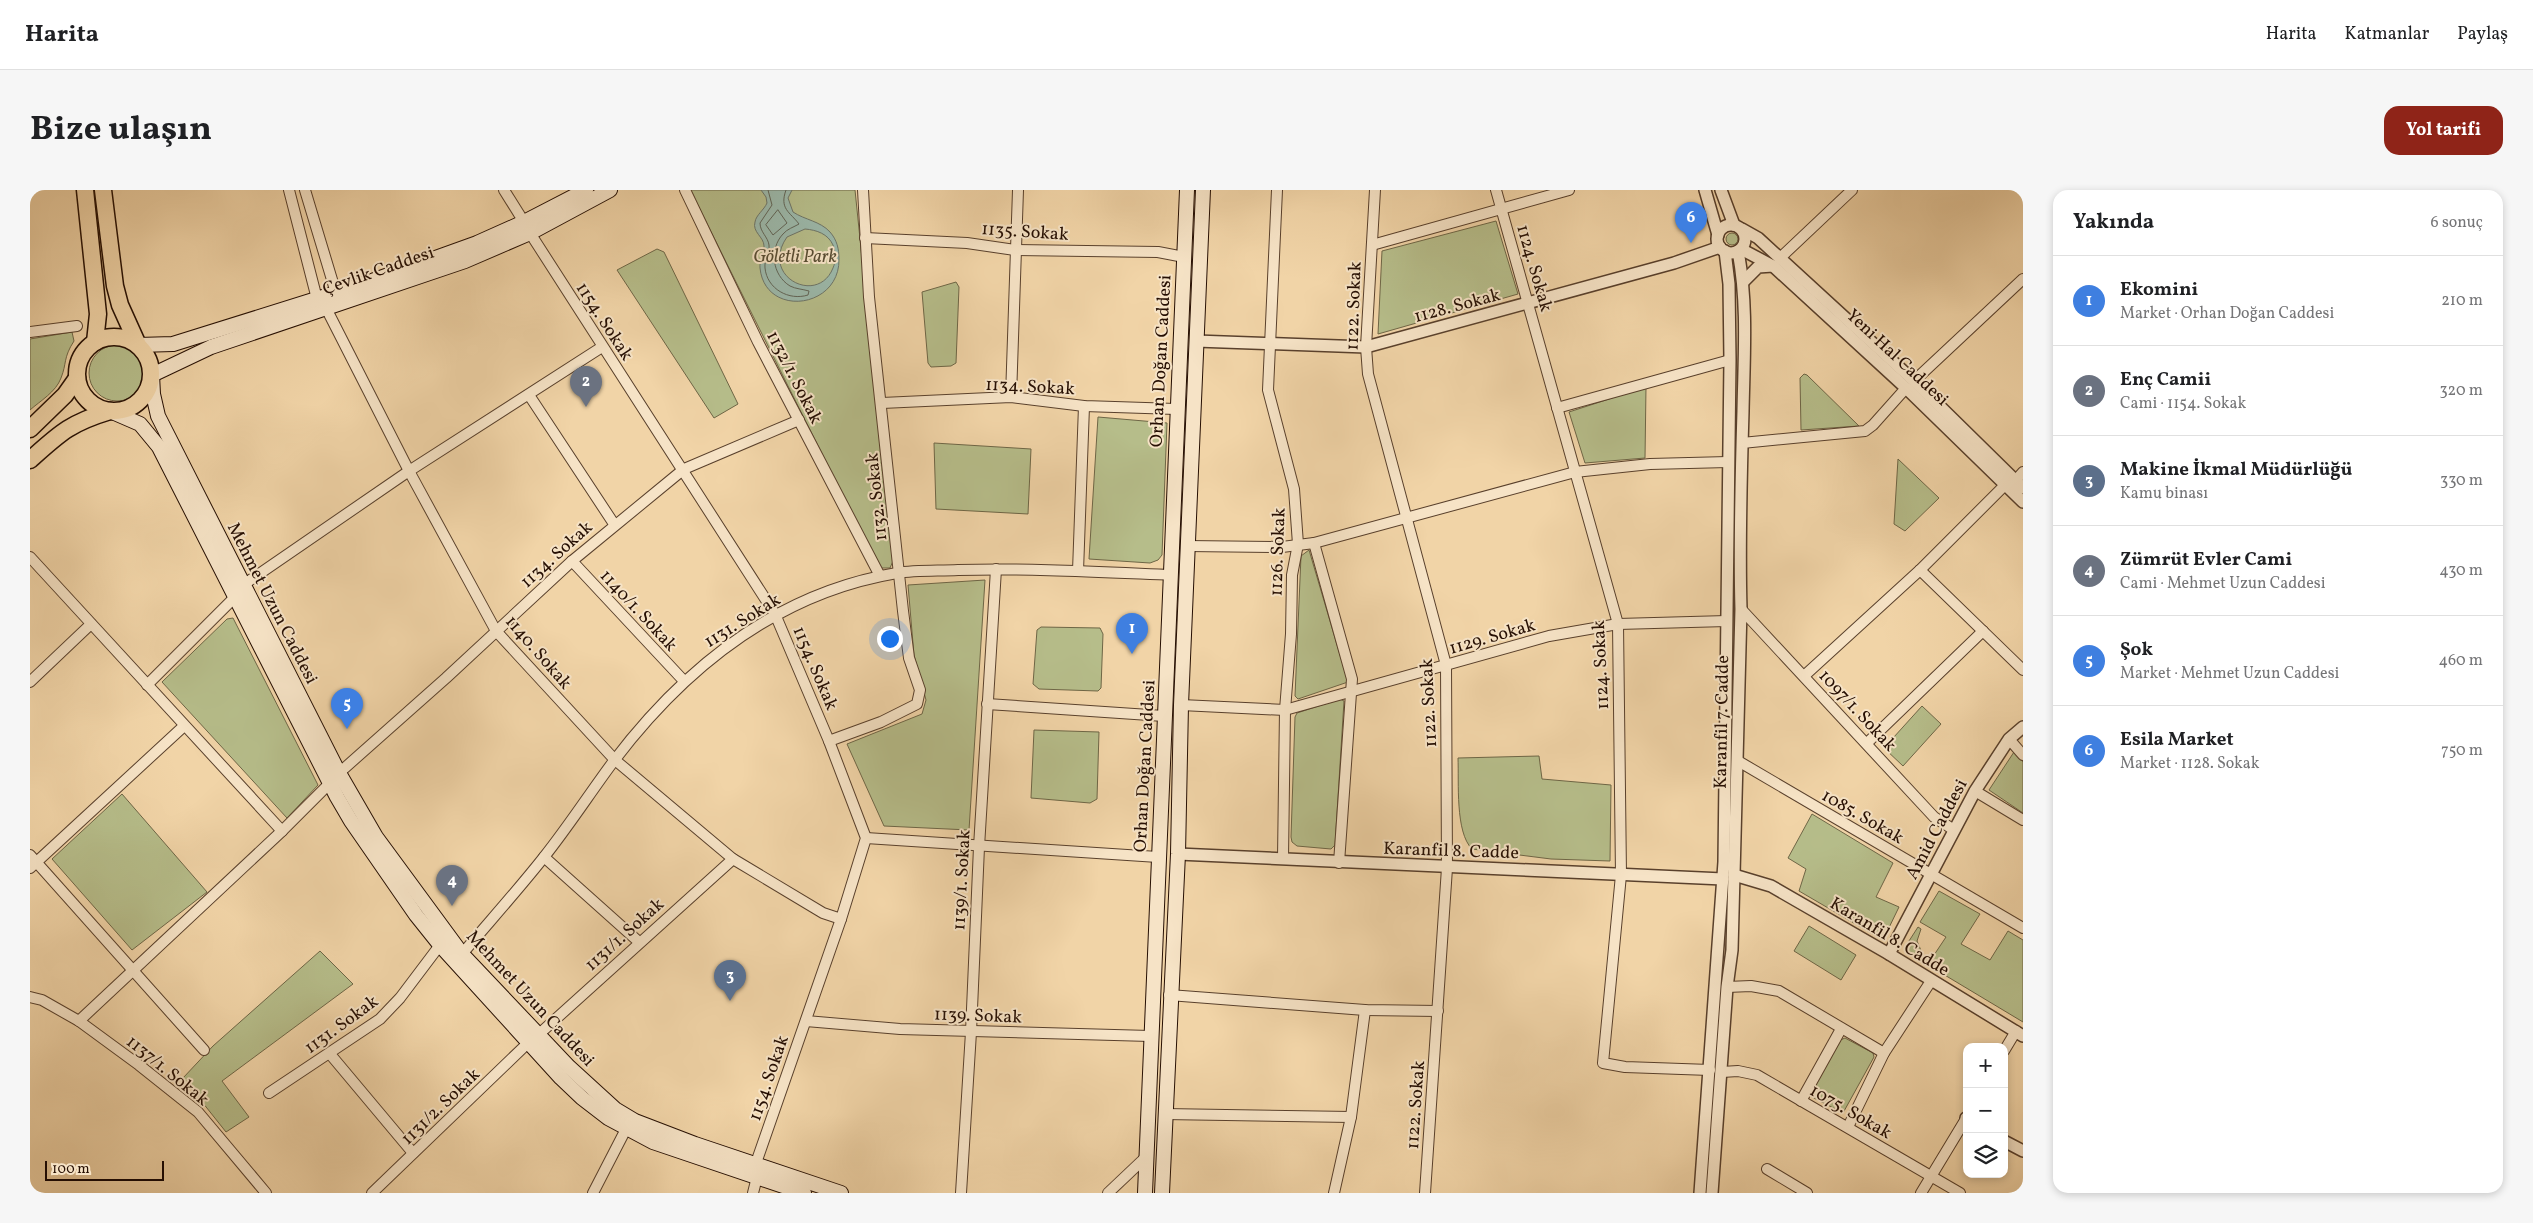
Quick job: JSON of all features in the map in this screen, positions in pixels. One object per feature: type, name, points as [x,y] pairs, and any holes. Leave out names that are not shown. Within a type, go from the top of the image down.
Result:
[{"type":"highway","points":[[85,190],[98,314],[95,342]]},
{"type":"highway","points":[[30,460],[64,430],[82,419],[122,411],[134,406],[144,398],[150,387],[152,375],[148,358],[138,345],[120,305],[115,286],[103,190]]},
{"type":"highway","points":[[30,429],[64,396],[77,378],[81,357],[95,342],[117,337],[138,345]]},
{"type":"highway","points":[[77,378],[80,388],[88,400],[100,409],[110,412]]},
{"type":"main road","name":"Çevlik Caddesi","points":[[152,375],[211,347],[321,303],[336,292],[477,243],[527,228],[586,190]]},
{"type":"main road","name":"Çevlik Caddesi","points":[[138,345],[174,344],[465,261],[527,228],[610,190]]},
{"type":"main road","name":"Orhan Doğan Caddesi","points":[[1145,1193],[1150,1036],[1172,575],[1176,409],[1187,190]]},
{"type":"main road","points":[[1162,1193],[1169,995],[1178,854],[1181,705],[1203,190]]},
{"type":"main road","name":"Mehmet Uzun Caddesi","points":[[152,375],[153,394],[158,416],[243,585],[335,778],[462,954],[534,1038],[615,1109],[629,1117],[756,1170],[841,1193]]},
{"type":"main road","points":[[110,412],[140,424],[160,447],[235,598],[335,778],[351,821],[416,915],[440,946],[534,1038],[582,1098],[626,1129],[653,1142],[756,1170],[804,1193]]},
{"type":"street","name":"1140. Sokak","points":[[289,190],[321,303],[496,631],[614,760],[733,859],[823,913],[840,919]]},
{"type":"street","points":[[306,190],[336,292]]},
{"type":"street","name":"1154. Sokak","points":[[504,190],[602,347],[684,469],[775,614],[829,741],[866,838],[756,1170],[753,1193]]},
{"type":"street","name":"1132/1. Sokak","points":[[685,190],[758,342],[880,576]]},
{"type":"street","name":"1132. Sokak","points":[[829,741],[881,722],[917,704],[920,690],[909,658],[865,238],[863,190]]},
{"type":"street","points":[[1011,397],[1018,190]]},
{"type":"street","name":"1126. Sokak","points":[[1277,190],[1268,390],[1294,489],[1298,544],[1292,575],[1291,634],[1285,710],[1282,858]]},
{"type":"street","name":"1122. Sokak","points":[[1375,190],[1366,347],[1368,374],[1446,665],[1447,868],[1425,1193]]},
{"type":"street","name":"1124. Sokak","points":[[1496,190],[1618,624],[1621,874],[1603,1064]]},
{"type":"street","points":[[1372,245],[1569,190]]},
{"type":"street","name":"Karanfil 7. Cadde","points":[[1705,190],[1721,244],[1729,284],[1730,360],[1723,879],[1712,1193]]},
{"type":"street","points":[[1721,190],[1738,227],[1746,238],[1740,250],[1731,253],[1721,244],[1725,226],[1738,227],[1758,238],[1777,262]]},
{"type":"street","points":[[1744,281],[1758,268],[1777,262],[1852,190]]},
{"type":"street","points":[[298,221],[310,208]]},
{"type":"street","name":"1135. Sokak","points":[[865,238],[967,243],[1015,250],[1158,252],[1184,257]]},
{"type":"street","name":"1128. Sokak","points":[[1196,341],[1366,347],[1674,263],[1721,244]]},
{"type":"street","name":"Karanfil 7. Cadde","points":[[1700,1193],[1732,950],[1741,609],[1744,281],[1740,250]]},
{"type":"street","name":"Yeni Hal Caddesi","points":[[1740,250],[1777,262],[2017,481],[2023,502]]},
{"type":"street","points":[[1742,443],[1865,431],[1874,425],[1910,384],[2023,278]]},
{"type":"street","points":[[30,332],[77,326]]},
{"type":"street","points":[[243,585],[409,471],[602,347]]},
{"type":"street","points":[[1557,408],[1730,360]]},
{"type":"street","points":[[529,395],[614,524]]},
{"type":"street","name":"1134. Sokak","points":[[882,403],[1011,397],[1084,406],[1176,409]]},
{"type":"street","points":[[1078,571],[1084,406]]},
{"type":"street","name":"1134. Sokak","points":[[79,1021],[132,969],[282,831],[335,778],[614,524],[684,469],[799,420]]},
{"type":"street","points":[[1187,546],[1282,547],[1314,543],[1575,472],[1650,464],[1728,462]]},
{"type":"street","points":[[1804,676],[2017,481]]},
{"type":"street","points":[[1314,543],[1345,648],[1352,679],[1339,863]]},
{"type":"street","points":[[30,557],[282,831]]},
{"type":"street","name":"1140/1. Sokak","points":[[572,561],[684,681]]},
{"type":"street","name":"1131. Sokak","points":[[462,954],[544,857],[614,760],[684,681],[741,636],[775,614],[831,591],[900,572],[996,569],[1172,575]]},
{"type":"street","name":"1139/1. Sokak","points":[[961,1193],[972,1032],[979,847],[996,569]]},
{"type":"street","points":[[1920,570],[2023,670]]},
{"type":"street","points":[[147,685],[235,598]]},
{"type":"street","name":"1097/1. Sokak","points":[[1741,609],[1934,816],[1954,830]]},
{"type":"street","name":"1129. Sokak","points":[[1181,705],[1285,710],[1549,636],[1618,624],[1727,621]]},
{"type":"street","points":[[30,682],[91,624]]},
{"type":"street","points":[[1867,743],[1983,631]]},
{"type":"street","points":[[987,704],[1164,716]]},
{"type":"street","points":[[184,726],[32,862],[132,969],[204,1050]]},
{"type":"street","name":"Amid Caddesi","points":[[1889,954],[1975,791],[2009,740],[2023,727]]},
{"type":"street","points":[[2009,740],[2023,755]]},
{"type":"street","name":"1085. Sokak","points":[[1738,762],[2023,928]]},
{"type":"street","points":[[1975,791],[2023,820]]},
{"type":"street","points":[[866,838],[979,847],[1158,857]]},
{"type":"street","name":"Karanfil 8. Cadde","points":[[1178,854],[1447,868],[1723,879]]},
{"type":"street","points":[[544,857],[639,942]]},
{"type":"street","name":"1131/1. Sokak","points":[[534,1038],[733,859]]},
{"type":"street","name":"Karanfil 8. Cadde","points":[[1734,874],[1771,886],[1889,954],[2019,1034]]},
{"type":"street","name":"1131. Sokak","points":[[269,1093],[380,1020],[400,998],[440,946]]},
{"type":"street","points":[[1848,1127],[1884,1053],[1931,981]]},
{"type":"street","points":[[1727,987],[1750,986],[1779,991],[1884,1053]]},
{"type":"street","points":[[1169,995],[1365,1010],[1438,1011]]},
{"type":"street","name":"1137/1. Sokak","points":[[30,997],[42,1000],[79,1021],[140,1065],[198,1112],[266,1193]]},
{"type":"street","points":[[1334,1193],[1351,1117],[1365,1010]]},
{"type":"street","name":"1139. Sokak","points":[[806,1021],[900,1029],[1150,1036]]},
{"type":"street","points":[[1802,1100],[1841,1029]]},
{"type":"street","points":[[2008,1046],[2019,1034]]},
{"type":"street","name":"1131/2. Sokak","points":[[372,1193],[534,1038]]},
{"type":"street","points":[[330,1054],[414,1153]]},
{"type":"street","name":"1075. Sokak","points":[[1603,1064],[1624,1067],[1738,1071],[1757,1075],[1960,1193]]},
{"type":"street","points":[[1164,1114],[1351,1117]]},
{"type":"street","points":[[1921,1193],[1963,1123]]},
{"type":"street","points":[[593,1193],[626,1129]]},
{"type":"street","points":[[2008,1143],[2023,1152]]},
{"type":"street","points":[[1108,1193],[1146,1157]]},
{"type":"street","points":[[1767,1169],[1807,1193]]},
{"type":"green space","name":"Göletli Park","points":[[690,190],[855,190],[893,561],[890,568],[881,568],[876,562]]},
{"type":"green space","points":[[1496,221],[1518,294],[1378,334],[1382,251]]},
{"type":"green space","points":[[1732,233],[1738,239],[1732,245],[1726,239]]},
{"type":"green space","points":[[657,249],[664,252],[738,404],[714,418],[617,270]]},
{"type":"green space","points":[[956,282],[959,287],[956,363],[951,366],[931,367],[928,363],[922,292]]},
{"type":"green space","points":[[72,332],[74,341],[68,352],[59,383],[52,392],[30,410],[30,339]]},
{"type":"green space","points":[[117,345],[128,347],[137,353],[143,362],[145,373],[143,384],[137,393],[128,399],[117,401],[106,399],[97,393],[91,384],[89,373],[91,362],[97,353],[106,347]]},
{"type":"green space","points":[[1804,374],[1859,426],[1801,430],[1800,378]]},
{"type":"green space","points":[[1646,387],[1645,458],[1585,463],[1569,412]]},
{"type":"green space","points":[[1098,417],[1167,423],[1162,555],[1158,560],[1150,563],[1089,559]]},
{"type":"green space","points":[[934,443],[1031,449],[1028,514],[936,509]]},
{"type":"green space","points":[[1898,459],[1939,498],[1905,531],[1894,524]]},
{"type":"green space","points":[[1309,550],[1348,682],[1298,699],[1295,696],[1301,556]]},
{"type":"green space","points":[[985,580],[969,830],[884,826],[847,744],[922,714],[926,700],[914,655],[908,585]]},
{"type":"green space","points":[[233,618],[318,785],[287,818],[162,682],[227,619]]},
{"type":"green space","points":[[1041,627],[1100,628],[1103,634],[1101,688],[1098,691],[1039,689],[1033,684],[1037,630]]},
{"type":"green space","points":[[1340,699],[1344,701],[1335,845],[1331,849],[1297,846],[1292,842],[1291,837],[1295,717],[1297,713]]},
{"type":"green space","points":[[1922,706],[1941,724],[1903,766],[1884,748]]},
{"type":"green space","points":[[1034,730],[1099,732],[1097,799],[1090,803],[1031,798]]},
{"type":"green space","points":[[2014,752],[2023,762],[2023,813],[1989,790]]},
{"type":"green space","points":[[1539,756],[1542,779],[1611,785],[1610,861],[1551,859],[1472,849],[1463,831],[1460,819],[1458,758]]},
{"type":"green space","points":[[122,794],[207,892],[132,950],[52,859]]},
{"type":"green space","points":[[1812,814],[1893,863],[1876,897],[1899,907],[1883,940],[1799,891],[1806,869],[1788,858]]},
{"type":"green space","points":[[1939,891],[1980,914],[1961,944],[1990,960],[2008,931],[2023,940],[2023,1022],[1923,962],[1927,956],[1932,958],[1946,937],[1920,922]]},
{"type":"green space","points":[[1809,926],[1856,955],[1841,980],[1794,951]]},
{"type":"green space","points":[[1918,927],[1921,929],[1917,941],[1922,953],[1919,960],[1907,950],[1909,941]]},
{"type":"green space","points":[[320,951],[353,984],[222,1081],[249,1117],[226,1132],[183,1078],[213,1046]]},
{"type":"green space","points":[[1845,1038],[1873,1053],[1874,1057],[1843,1113],[1810,1096],[1838,1041]]},
{"type":"water","points":[[761,190],[792,190],[788,198],[793,212],[822,225],[834,238],[839,255],[836,276],[828,289],[816,297],[802,301],[787,300],[775,295],[765,284],[760,268],[764,249],[763,243],[755,226],[757,217],[767,203],[766,197]],"holes":[[[805,229],[822,233],[831,241],[834,248],[835,260],[833,268],[826,279],[816,285],[804,285],[794,282],[785,274],[780,264],[780,251],[787,237]]]},
{"type":"place","name":"Esila Market","points":[[1691,243]]},
{"type":"place","name":"Enç Camii","points":[[586,407]]},
{"type":"place","name":"Ekomini","points":[[1132,654]]},
{"type":"place","name":"Şok","points":[[347,729]]},
{"type":"place","name":"Zümrüt Evler Cami","points":[[452,906]]},
{"type":"place","name":"Makine İkmal Müdürlüğü","points":[[730,1001]]}]
